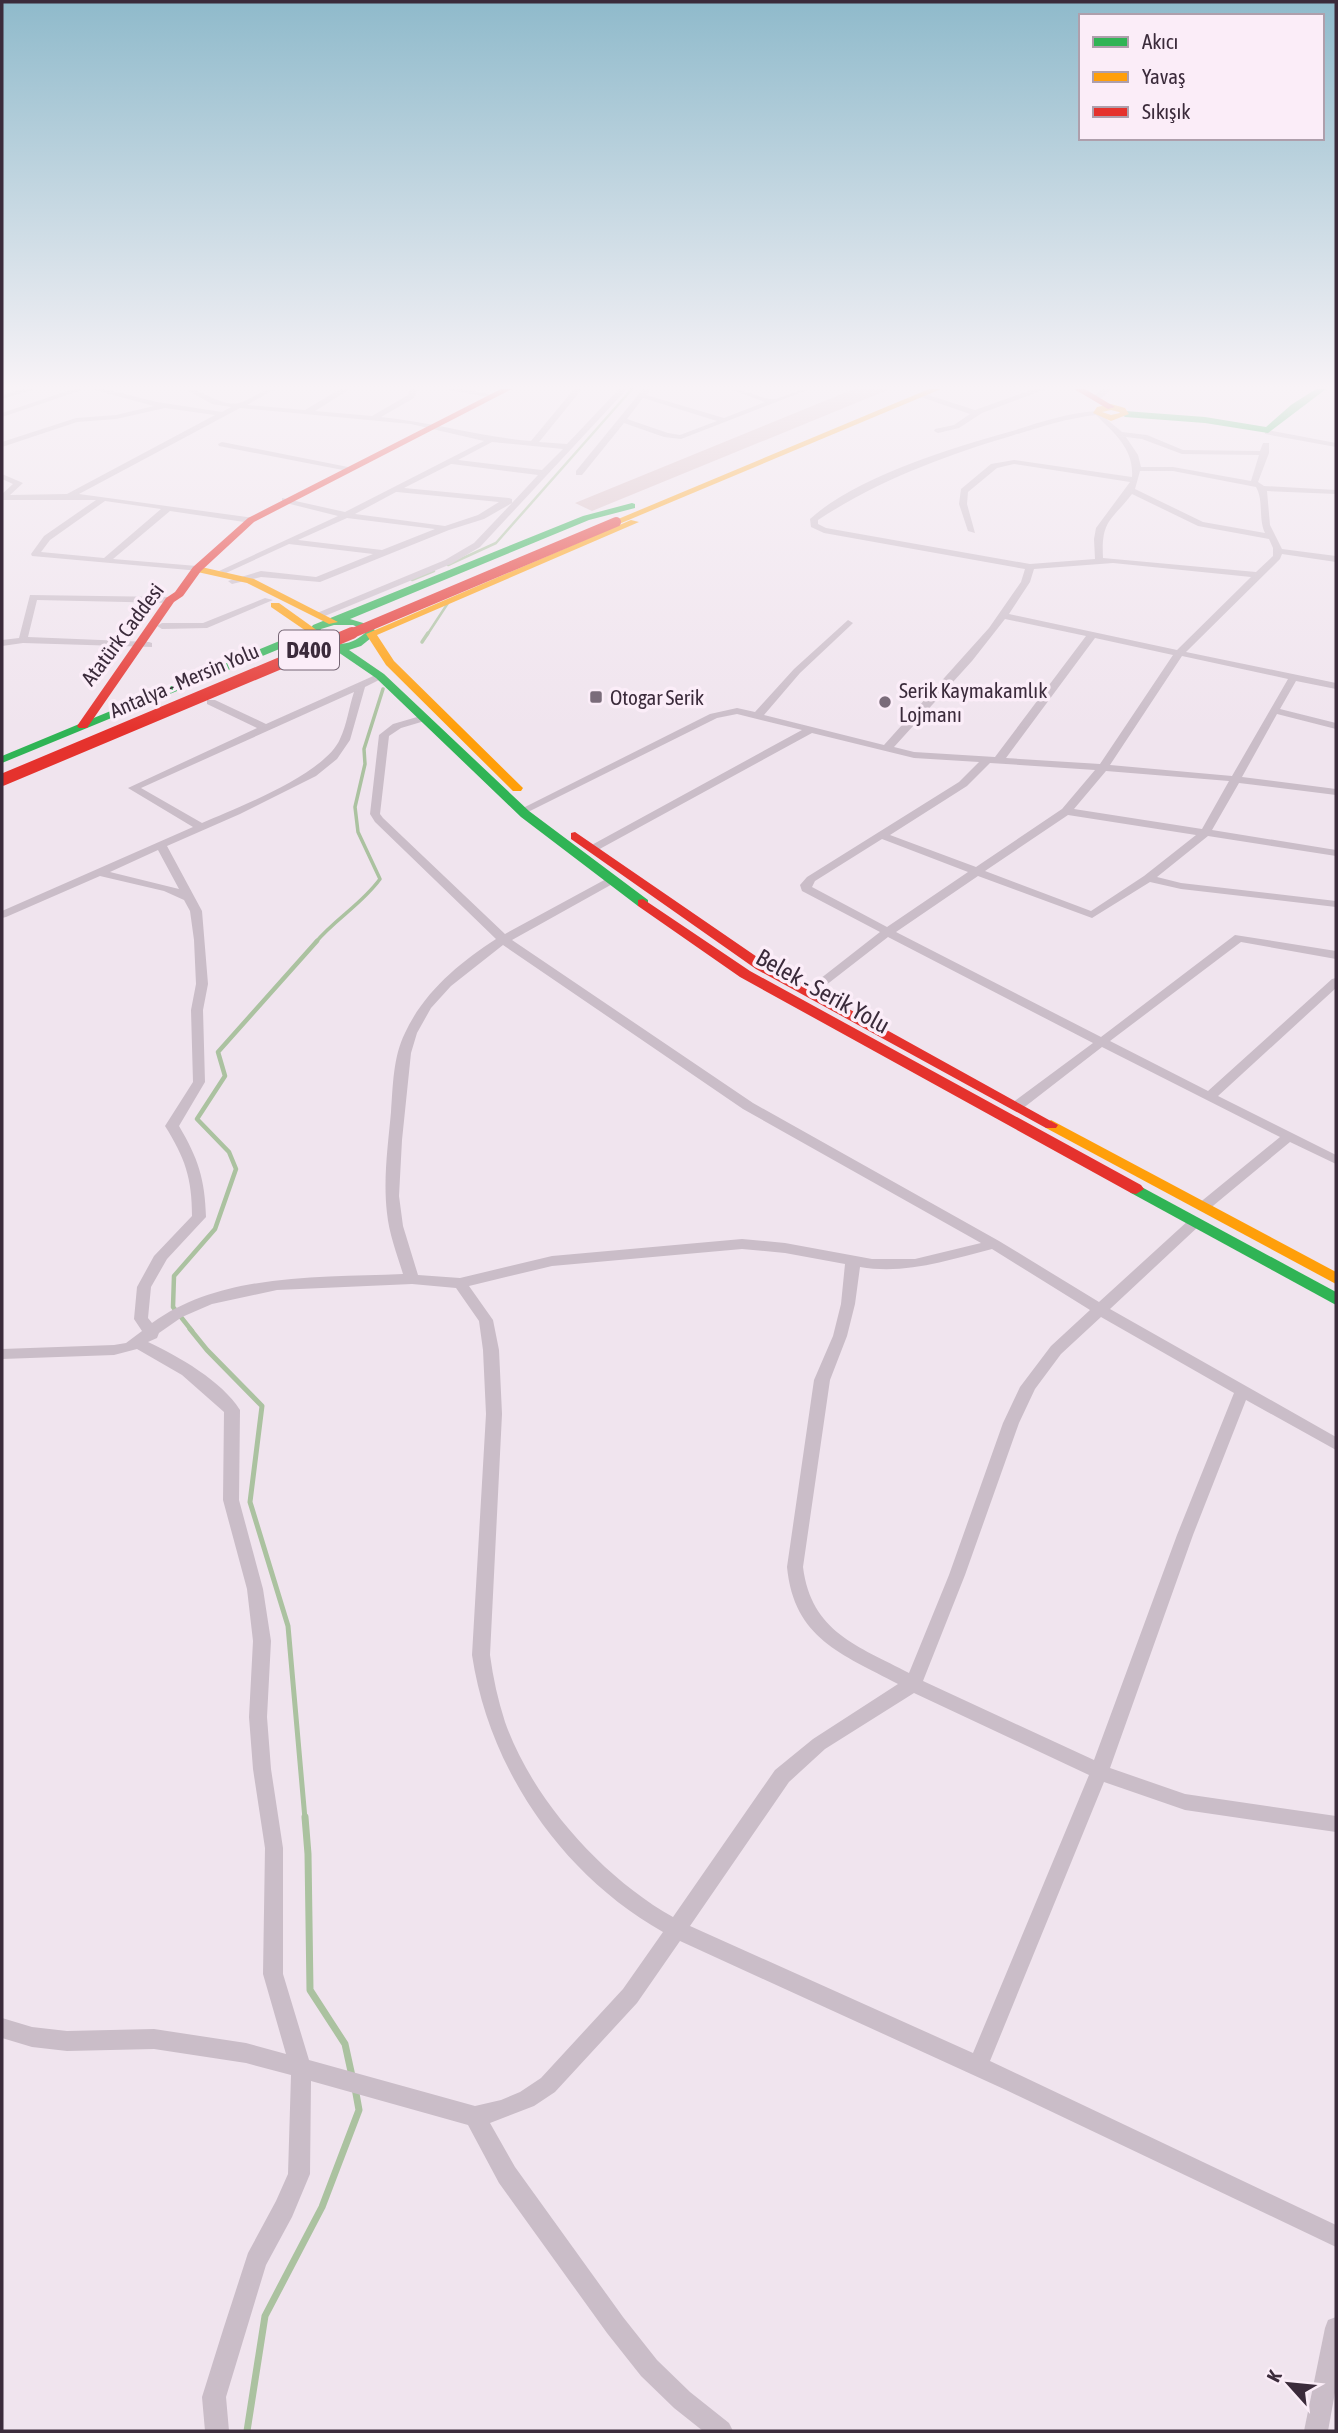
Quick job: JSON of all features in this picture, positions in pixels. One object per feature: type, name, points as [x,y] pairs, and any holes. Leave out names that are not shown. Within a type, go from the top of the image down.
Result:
[{"type":"main road","name":"Atatürk Caddesi","points":[[83,726],[116,678],[145,645],[195,571],[251,520],[281,503]]},
{"type":"main road","name":"D400","points":[[611,520],[655,503]]},
{"type":"main road","points":[[2,760],[313,631],[326,618],[586,518],[649,505]]},
{"type":"main road","points":[[2,789],[339,648],[357,645],[371,634],[629,525],[649,505]]},
{"type":"main road","name":"Antalya - Mersin Yolu","points":[[2,766],[611,520]]},
{"type":"main road","name":"Antalya - Mersin Yolu","points":[[2,780],[611,520]]},
{"type":"main road","points":[[195,571],[232,577],[326,618],[361,623],[369,628],[371,634]]},
{"type":"main road","points":[[232,577],[289,612],[313,631]]},
{"type":"main road","points":[[145,645],[181,599],[175,597]]},
{"type":"main road","name":"Belek - Serik Yolu","points":[[313,631],[312,639],[315,643],[339,648],[380,676],[612,880],[745,974],[1336,1299]]},
{"type":"main road","name":"Belek - Serik Yolu","points":[[371,634],[390,663],[528,808],[761,966],[1336,1279]]},
{"type":"street","points":[[98,503],[47,538],[35,554],[195,571]]},
{"type":"street","points":[[129,503],[251,520]]},
{"type":"street","points":[[295,503],[346,515],[446,528]]},
{"type":"street","points":[[232,577],[292,541],[371,503]]},
{"type":"street","points":[[232,577],[265,574],[317,580],[446,528],[481,517],[503,503]]},
{"type":"street","points":[[326,618],[468,551],[485,538],[517,503]]},
{"type":"street","points":[[842,503],[813,522],[824,530],[1030,567],[1099,560],[1256,575]]},
{"type":"street","points":[[963,503],[972,531]]},
{"type":"street","points":[[1099,560],[1098,534],[1101,526],[1122,503]]},
{"type":"street","points":[[1156,503],[1201,524],[1272,537]]},
{"type":"street","points":[[808,993],[889,932],[1066,811],[1102,769],[1180,652],[1256,575],[1278,557],[1279,551],[1266,523],[1262,503]]},
{"type":"street","points":[[105,561],[168,508]]},
{"type":"street","points":[[292,541],[383,553]]},
{"type":"street","points":[[1279,551],[1336,559]]},
{"type":"street","points":[[886,749],[1003,616],[1028,581],[1030,567]]},
{"type":"street","points":[[23,640],[33,597],[175,597]]},
{"type":"street","points":[[162,626],[204,626],[268,600]]},
{"type":"street","points":[[1003,616],[1336,686]]},
{"type":"street","points":[[758,715],[797,671],[848,623]]},
{"type":"street","points":[[998,761],[1093,634]]},
{"type":"street","points":[[2,643],[23,640],[145,645]]},
{"type":"street","points":[[201,827],[133,788],[380,676]]},
{"type":"street","points":[[883,836],[1091,915],[1148,878],[1205,833],[1293,677]]},
{"type":"street","points":[[2,915],[201,827],[296,782],[323,766],[345,740],[360,687]]},
{"type":"street","points":[[211,702],[266,728]]},
{"type":"street","points":[[528,808],[719,713],[737,711],[914,755],[1237,779],[1336,792]]},
{"type":"street","points":[[1276,711],[1336,726]]},
{"type":"street","points":[[425,718],[393,727],[384,735],[375,814],[504,940],[748,1106],[994,1244],[1099,1309],[1336,1444]]},
{"type":"street","points":[[592,849],[811,729]]},
{"type":"street","points":[[985,761],[963,783],[806,885],[806,889],[992,987],[1336,1160]]},
{"type":"street","points":[[1066,811],[1336,853]]},
{"type":"street","points":[[160,845],[196,911],[200,940],[202,984],[197,1010],[199,1082],[173,1126],[188,1152],[199,1180],[199,1217],[161,1256],[144,1287],[141,1319],[145,1338],[212,1389],[232,1410],[230,1500],[255,1589],[262,1641],[258,1717],[262,1769],[274,1848],[273,1974],[301,2069],[299,2174],[256,2261],[214,2397],[217,2431]]},
{"type":"street","points":[[98,872],[168,889],[189,898]]},
{"type":"street","points":[[1148,878],[1181,886],[1336,904]]},
{"type":"street","points":[[412,1279],[393,1209],[392,1168],[402,1060],[411,1034],[433,998],[470,964],[504,940],[612,880]]},
{"type":"street","points":[[1017,1107],[1239,938],[1336,955]]},
{"type":"street","points":[[1210,1096],[1336,982]]},
{"type":"street","points":[[1203,1207],[1289,1136]]},
{"type":"street","points":[[2,2028],[32,2037],[67,2040],[154,2039],[204,2045],[368,2084],[475,2116],[502,2110],[527,2099],[548,2085],[630,1996],[782,1776],[819,1744],[913,1684],[1019,1405],[1048,1359],[1195,1222]]},
{"type":"street","points":[[2,1354],[114,1350],[145,1338],[177,1313],[209,1300],[277,1285],[412,1279],[460,1283],[552,1261],[718,1245],[761,1245],[853,1261],[892,1265],[915,1264],[994,1244]]},
{"type":"street","points":[[853,1261],[848,1304],[840,1336],[822,1380],[794,1567],[796,1583],[811,1618],[832,1640],[913,1684],[1099,1773],[1185,1802],[1336,1824]]},
{"type":"street","points":[[460,1283],[481,1310],[491,1340],[494,1414],[481,1655],[485,1691],[500,1736],[547,1816],[567,1840],[612,1885],[675,1930],[978,2066],[1336,2236]]},
{"type":"street","points":[[978,2066],[1099,1773],[1185,1535],[1243,1389]]},
{"type":"street","points":[[475,2116],[507,2175],[615,2325],[657,2376],[721,2431]]},
{"type":"street","points":[[1316,2431],[1336,2328]]},
{"type":"shaded area","points":[[576,503],[613,503],[592,511]]},
{"type":"waterway","points":[[448,565],[496,543],[532,503]]},
{"type":"waterway","points":[[412,580],[434,571]]},
{"type":"waterway","points":[[427,635],[448,603]]},
{"type":"waterway","points":[[422,642],[428,633]]},
{"type":"waterway","points":[[315,943],[380,879],[358,832],[355,807],[365,764],[364,749],[383,689]]},
{"type":"waterway","points":[[192,1331],[173,1307],[174,1276],[215,1229],[236,1169],[229,1152],[197,1119],[225,1076],[218,1052],[317,941]]},
{"type":"waterway","points":[[190,1329],[262,1406],[250,1502],[288,1626],[305,1819]]},
{"type":"waterway","points":[[305,1817],[310,1990],[345,2044],[352,2076]]},
{"type":"waterway","points":[[247,2431],[265,2316],[322,2207],[359,2110],[355,2088]]},
{"type":"traffic: fast","points":[[333,622],[586,518],[632,506]]},
{"type":"traffic: fast","points":[[333,622],[354,622],[369,628],[371,634],[358,644],[342,647],[326,646],[311,639],[317,627],[333,622]]},
{"type":"traffic: fast","points":[[2,760],[313,631]]},
{"type":"traffic: fast","points":[[339,648],[380,676],[525,814],[643,903]]},
{"type":"traffic: fast","points":[[1136,1189],[1336,1299]]},
{"type":"traffic: slow","points":[[616,522],[663,503]]},
{"type":"traffic: slow","points":[[371,634],[634,522]]},
{"type":"traffic: slow","points":[[197,569],[250,581],[333,622]]},
{"type":"traffic: slow","points":[[275,605],[313,631]]},
{"type":"traffic: slow","points":[[371,634],[390,663],[517,788]]},
{"type":"traffic: slow","points":[[1051,1125],[1336,1279]]},
{"type":"traffic: jam","points":[[83,726],[170,600],[179,594],[197,569],[251,520],[285,503]]},
{"type":"traffic: jam","points":[[2,780],[616,522]]},
{"type":"traffic: jam","points":[[575,836],[761,966],[1051,1125]]},
{"type":"traffic: jam","points":[[643,903],[745,974],[1136,1189]]},
{"type":"place","name":"Otogar Serik","points":[[596,697]]},
{"type":"place","name":"Serik Kaymakamlık Lojmanı","points":[[885,702]]}]
